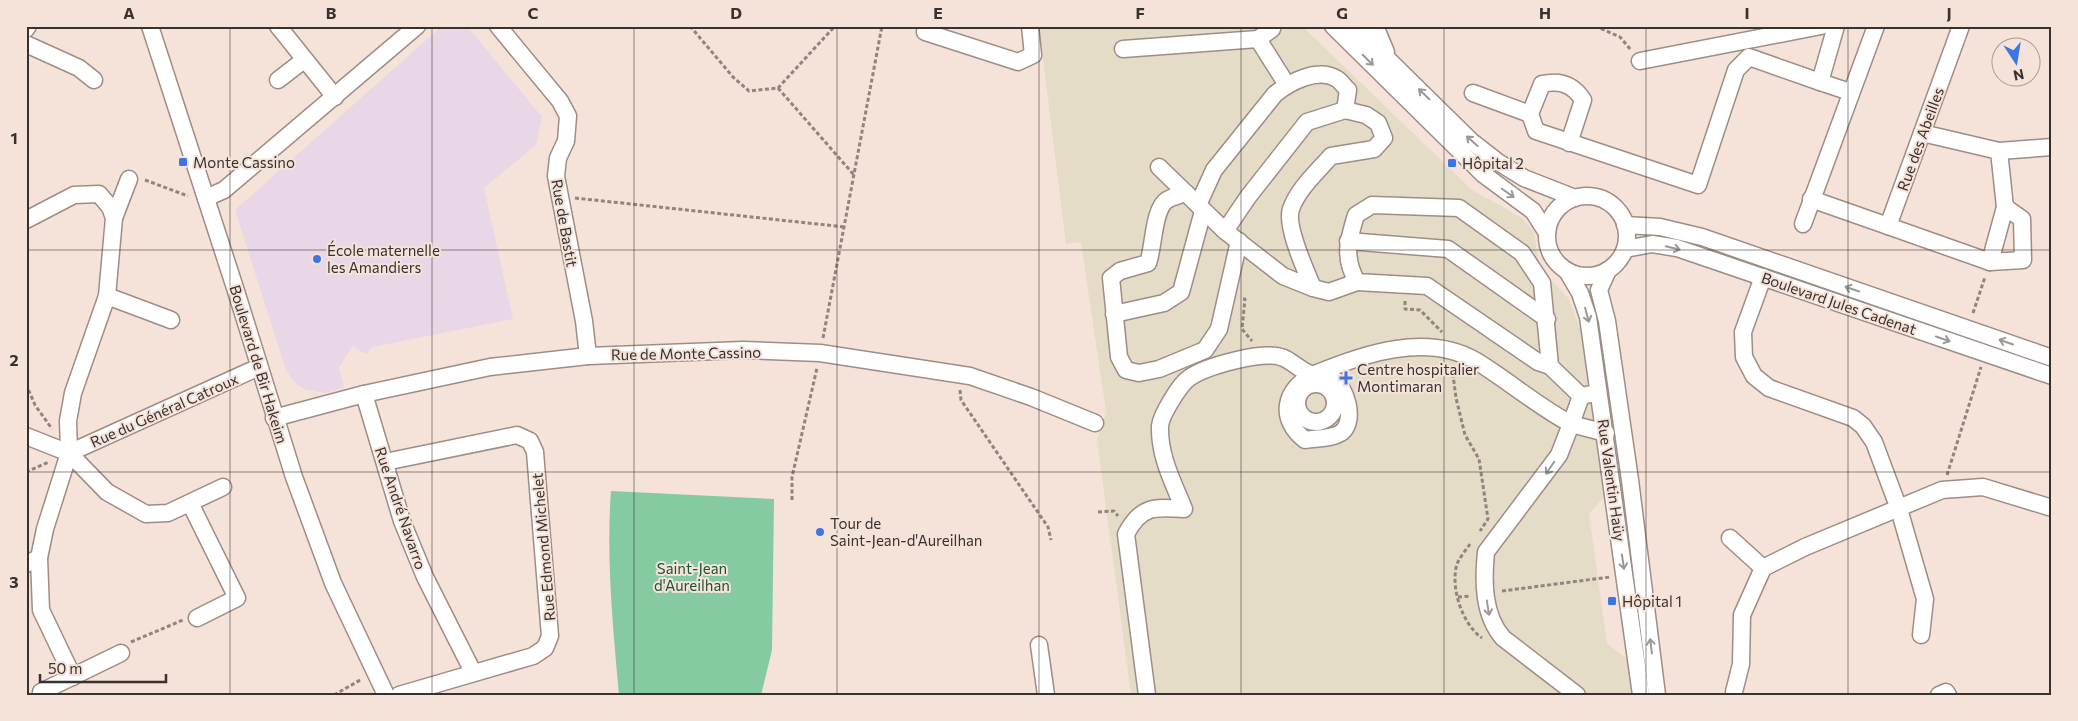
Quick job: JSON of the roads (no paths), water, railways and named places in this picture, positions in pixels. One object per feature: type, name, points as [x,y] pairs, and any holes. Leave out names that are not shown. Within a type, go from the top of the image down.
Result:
[{"type":"street","name":"Boulevard de Bir Hakeim","points":[[150,26],[161,53],[274,418],[332,583],[386,695]]},
{"type":"street","points":[[278,26],[335,97]]},
{"type":"street","points":[[206,200],[224,190],[417,26]]},
{"type":"street","name":"Rue de Bastit","points":[[498,26],[560,101],[568,116],[566,141],[558,158],[556,176],[584,320],[588,356]]},
{"type":"street","points":[[924,32],[1018,62],[1033,55],[1030,26]]},
{"type":"street","points":[[1123,49],[1258,39],[1272,29],[1269,26]]},
{"type":"street","points":[[1333,26],[1483,174],[1533,211],[1547,233],[1552,256],[1566,271],[1590,276],[1608,270],[1619,261],[1625,249],[1625,224],[1619,212],[1610,204],[1589,196],[1575,198],[1558,208],[1551,218],[1547,233]]},
{"type":"street","points":[[1354,26],[1471,140],[1498,162],[1524,178],[1575,198]]},
{"type":"street","points":[[1375,26],[1393,65]]},
{"type":"street","points":[[1640,62],[1821,26]]},
{"type":"street","points":[[1820,82],[1836,26]]},
{"type":"street","points":[[1803,224],[1850,92],[1876,26]]},
{"type":"street","name":"Rue des Abeilles","points":[[1888,226],[1961,26]]},
{"type":"street","points":[[1569,143],[1583,100],[1575,88],[1555,81],[1542,84],[1530,114],[1536,131],[1569,143],[1698,185],[1736,70],[1749,57],[1755,38]]},
{"type":"street","points":[[1258,39],[1287,85]]},
{"type":"street","points":[[26,44],[79,68],[94,80]]},
{"type":"street","points":[[1749,57],[1850,92]]},
{"type":"street","points":[[278,80],[304,60]]},
{"type":"street","points":[[1114,314],[1164,303],[1181,292],[1201,208],[1214,170],[1275,94],[1287,85],[1321,74],[1337,79],[1348,90],[1345,110]]},
{"type":"street","points":[[1474,93],[1530,114]]},
{"type":"street","points":[[1225,231],[1248,197],[1307,122],[1345,110],[1366,115],[1378,123],[1384,138],[1374,150],[1331,156],[1298,195],[1290,211],[1296,246],[1313,288]]},
{"type":"street","points":[[1922,133],[1999,151],[2052,147]]},
{"type":"street","points":[[1990,262],[2005,207],[1999,151]]},
{"type":"street","points":[[1159,167],[1225,231],[1283,276],[1329,292],[1357,282],[1427,286],[1538,362],[1550,366],[1581,396]]},
{"type":"street","points":[[73,677],[41,610],[33,561],[69,453],[68,421],[72,393],[106,296],[114,218],[129,179]]},
{"type":"street","points":[[1186,193],[1166,200],[1158,212],[1152,252],[1148,263],[1120,271],[1112,278],[1119,357],[1126,370],[1139,373],[1159,369],[1205,350],[1219,329],[1239,240]]},
{"type":"street","points":[[26,220],[74,195],[99,194],[110,207],[114,218]]},
{"type":"street","points":[[1812,199],[1990,262],[2023,260],[2022,220],[2005,207]]},
{"type":"street","points":[[1357,282],[1349,267],[1348,241],[1356,215],[1372,205],[1459,208],[1522,253],[1542,283],[1547,319],[1550,366]]},
{"type":"street","name":"Boulevard Jules Cadenat","points":[[1625,224],[1660,227],[1693,235],[2052,358]]},
{"type":"street","points":[[1348,241],[1448,249],[1547,319]]},
{"type":"street","name":"Boulevard Jules Cadenat","points":[[1625,249],[1652,244],[1677,248],[2052,376]]},
{"type":"street","name":"Rue Valentin Haüy","points":[[1608,270],[1599,290],[1607,321],[1630,480],[1657,695]]},
{"type":"street","name":"Rue Valentin Haüy","points":[[1566,271],[1580,293],[1588,317],[1606,433],[1641,695]]},
{"type":"street","points":[[1763,277],[1743,332],[1744,357],[1754,376],[1769,388],[1853,418],[1863,426],[1874,442],[1899,509],[1925,599],[1921,635]]},
{"type":"street","points":[[106,296],[171,320]]},
{"type":"street","points":[[1147,695],[1126,534],[1138,516],[1154,507],[1184,509],[1166,467],[1162,451],[1160,424],[1173,398],[1188,378],[1210,367],[1246,358],[1280,356],[1313,379],[1356,357],[1409,348],[1450,350],[1475,360],[1556,416],[1571,424],[1606,433]]},
{"type":"street","name":"Rue de Monte Cassino","points":[[274,418],[364,394],[490,367],[588,356],[743,350],[820,353],[962,375],[1031,397],[1095,423]]},
{"type":"street","name":"Rue du Général Catroux","points":[[69,453],[259,367]]},
{"type":"street","points":[[1581,396],[1600,393],[1610,398],[1616,439],[1630,480]]},
{"type":"street","name":"Rue André Navarro","points":[[364,394],[402,521],[425,577],[473,672]]},
{"type":"street","points":[[1577,695],[1503,638],[1490,618],[1484,572],[1486,552],[1559,455],[1581,396]]},
{"type":"street","name":"Rue Edmond Michelet","points":[[385,462],[517,435],[530,441],[536,452],[550,636],[545,648],[533,656],[399,695]]},
{"type":"street","points":[[26,436],[69,453],[107,492],[146,514],[168,514],[223,488]]},
{"type":"street","points":[[1734,692],[1740,664],[1742,615],[1763,568],[1805,547],[1942,490],[1983,487],[2052,508]]},
{"type":"street","points":[[190,503],[237,598],[197,618]]},
{"type":"street","points":[[1730,538],[1763,568]]},
{"type":"street","points":[[1040,645],[1046,695]]},
{"type":"street","points":[[40,692],[121,653]]},
{"type":"street","points":[[1939,695],[1946,692],[1948,695]]},
{"type":"place","name":"Monte Cassino","points":[[183,162]]},
{"type":"place","name":"Hôpital 2","points":[[1452,163]]},
{"type":"place","name":"École maternelle les Amandiers","points":[[317,259]]},
{"type":"place","name":"Centre hospitalier Montimaran","points":[[1346,378]]},
{"type":"place","name":"Tour de Saint-Jean-d'Aureilhan","points":[[820,532]]},
{"type":"place","name":"Hôpital 1","points":[[1612,601]]},
{"type":"park label","name":"Saint-Jean d'Aureilhan","points":[[692,576]]}]
